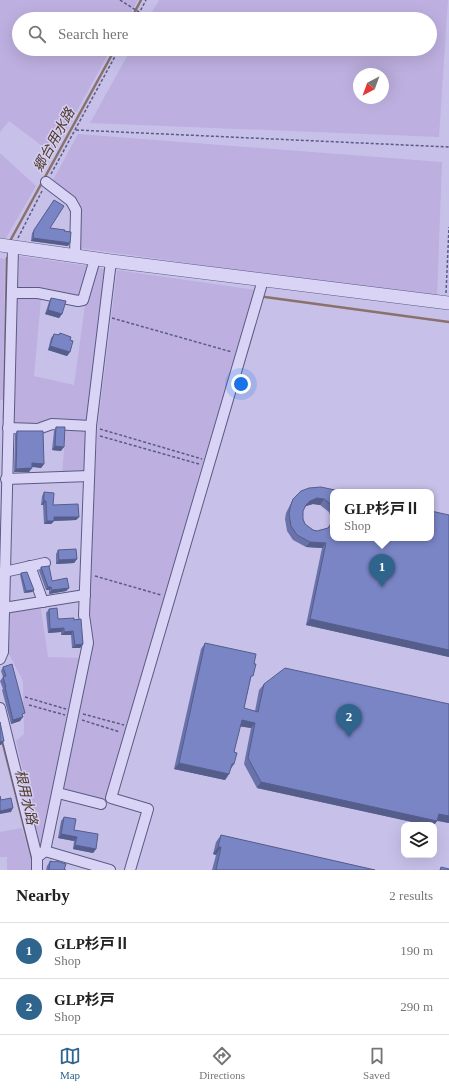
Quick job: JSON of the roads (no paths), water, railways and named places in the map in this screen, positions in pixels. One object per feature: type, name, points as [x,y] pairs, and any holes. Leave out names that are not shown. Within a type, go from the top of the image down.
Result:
[{"type":"street","points":[[46,182],[71,202],[76,210],[75,256]]},
{"type":"street","points":[[0,659],[3,652],[8,428],[4,404],[12,293],[6,246],[95,259],[447,303]]},
{"type":"street","points":[[12,293],[38,293],[78,301],[84,300],[95,259]]},
{"type":"street","points":[[37,870],[58,793],[88,643],[84,615],[91,430],[111,261]]},
{"type":"street","points":[[130,870],[148,809],[111,798],[263,280]]},
{"type":"street","points":[[8,428],[38,429],[52,424],[91,430]]},
{"type":"street","points":[[6,479],[89,476]]},
{"type":"street","points":[[4,572],[45,563]]},
{"type":"street","points":[[30,566],[43,602]]},
{"type":"street","points":[[4,608],[85,595]]},
{"type":"street","points":[[0,708],[41,854]]},
{"type":"street","points":[[58,793],[102,804]]},
{"type":"street","points":[[41,854],[110,870]]},
{"type":"waterway","name":"郷台用水路","points":[[135,12],[141,0]]},
{"type":"waterway","name":"郷台用水路","points":[[10,241],[111,56]]},
{"type":"waterway","name":"郷台用水路","points":[[4,418],[7,258]]},
{"type":"waterway","points":[[265,297],[449,322]]},
{"type":"waterway","name":"根用水路","points":[[2,740],[33,862]]},
{"type":"place","name":"GLP杉戸Ⅱ","points":[[382,587]]},
{"type":"place","name":"GLP杉戸","points":[[349,737]]}]
